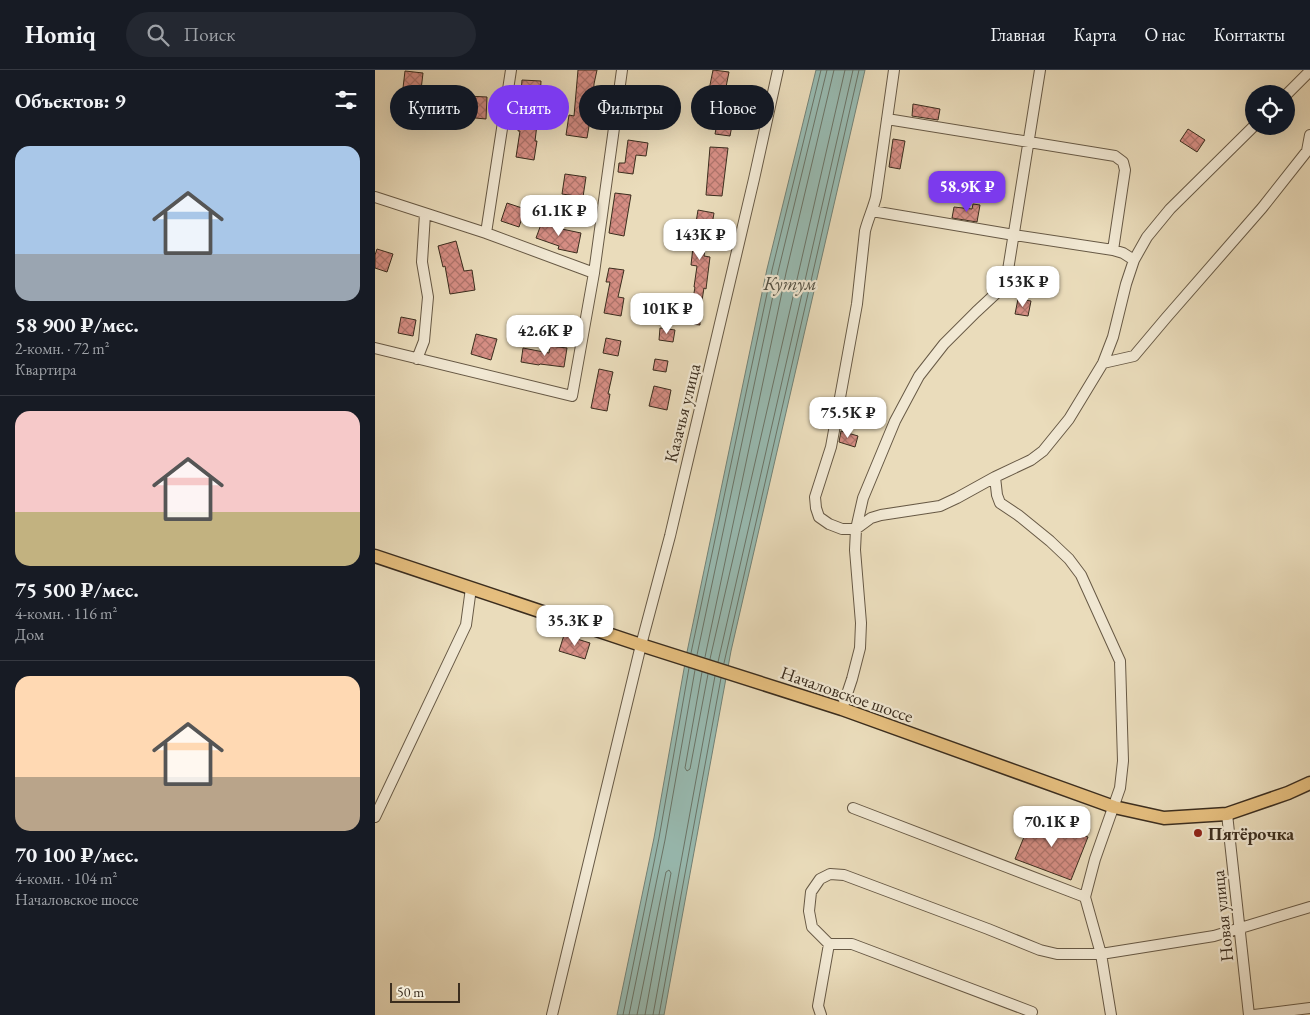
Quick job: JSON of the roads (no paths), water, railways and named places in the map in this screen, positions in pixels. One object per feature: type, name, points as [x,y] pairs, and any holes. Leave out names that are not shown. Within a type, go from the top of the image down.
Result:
[{"type":"main road","name":"Началовское шоссе","points":[[375,556],[641,645],[842,709],[1114,807],[1164,818],[1227,814],[1288,793],[1310,782]]},
{"type":"street","points":[[487,233],[511,70]]},
{"type":"street","points":[[375,348],[572,396],[594,273],[622,70]]},
{"type":"street","name":"Казачья улица","points":[[552,1015],[641,645],[670,536],[779,70]]},
{"type":"street","points":[[894,70],[876,197],[865,231],[857,304],[831,447],[815,497],[819,517],[829,524],[842,529],[856,528],[871,518],[881,515],[940,506],[995,476],[1031,460],[1043,450],[1069,419],[1103,363],[1113,336],[1134,260],[1147,237],[1170,209],[1245,135]]},
{"type":"street","points":[[842,709],[860,648],[861,624],[855,550],[856,528],[863,498],[895,422],[919,376],[945,344],[1005,285],[1040,70]]},
{"type":"street","points":[[1308,74],[1310,88]]},
{"type":"street","points":[[1295,86],[1308,74]]},
{"type":"street","points":[[887,119],[1115,156],[1123,162],[1125,170],[1113,250]]},
{"type":"street","points":[[1103,363],[1134,356],[1263,208],[1307,151],[1310,135]]},
{"type":"street","points":[[375,197],[487,233],[594,273]]},
{"type":"street","points":[[872,211],[1113,250],[1123,253],[1134,260]]},
{"type":"street","points":[[417,358],[423,341],[428,297],[422,262],[425,214]]},
{"type":"street","points":[[995,476],[1000,503],[1050,541],[1069,559],[1081,575],[1120,661],[1123,762],[1120,788],[1095,859],[1085,897],[1101,954],[1111,1015]]},
{"type":"street","points":[[375,817],[466,625],[471,588]]},
{"type":"street","points":[[853,808],[1085,897]]},
{"type":"street","name":"Новая улица","points":[[1227,814],[1249,1015]]},
{"type":"street","points":[[1032,1012],[852,944],[829,944],[812,928],[809,911],[811,892],[819,879],[830,874],[844,876],[1040,950],[1057,954],[1101,954],[1214,936],[1310,907]]},
{"type":"street","points":[[821,1015],[818,1006],[829,944]]},
{"type":"street","points":[[1254,1015],[1310,1008]]},
{"type":"water","name":"Кутум","points":[[816,70],[865,70],[731,651],[664,1015],[617,1015],[654,838],[687,652],[767,269]]},
{"type":"place","name":"Пятёрочка","points":[[1198,833]]}]
